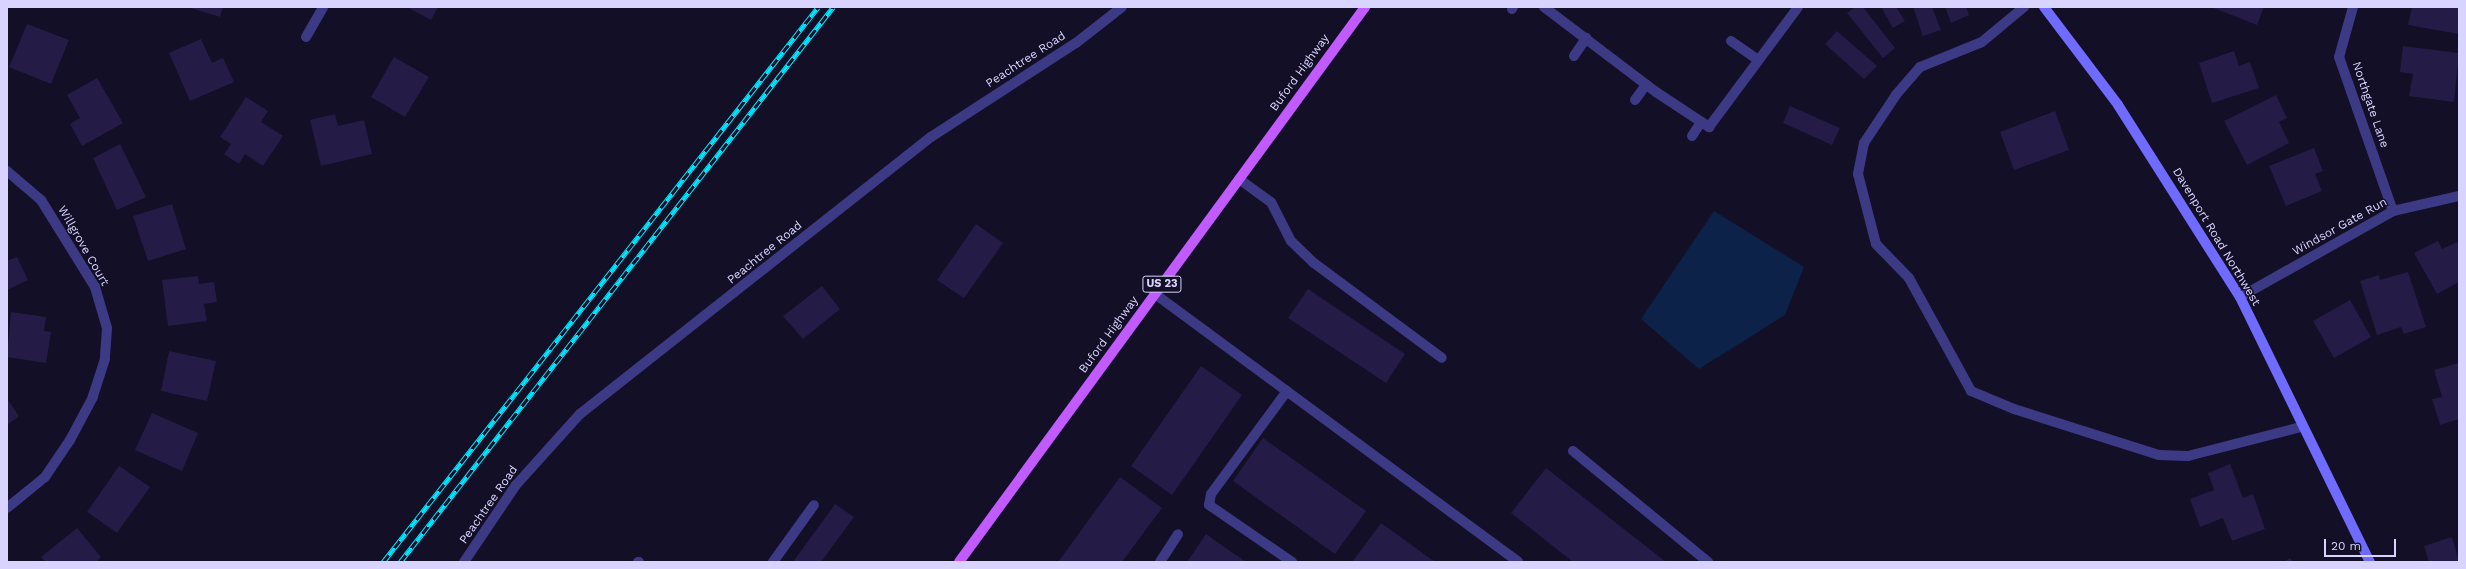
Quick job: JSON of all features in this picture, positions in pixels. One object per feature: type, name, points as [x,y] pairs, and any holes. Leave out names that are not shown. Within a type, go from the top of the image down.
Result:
[{"type":"main road","name":"Buford Highway","points":[[959,562],[1365,7]]},
{"type":"street","points":[[306,37],[323,7]]},
{"type":"street","name":"Peachtree Road","points":[[464,562],[516,485],[580,414],[931,137],[1076,43],[1122,7]]},
{"type":"street","points":[[1544,7],[1646,84],[1709,127],[1798,7]]},
{"type":"street","points":[[2024,7],[1982,42],[1920,67],[1896,95],[1864,143],[1858,174],[1876,244],[1909,278],[1971,391],[2014,409],[2159,455],[2188,456],[2301,427]]},
{"type":"street","name":"Davenport Road Northwest","points":[[2044,7],[2118,105],[2240,297],[2301,427],[2370,562]]},
{"type":"street","name":"Northgate Lane","points":[[2353,7],[2339,57],[2393,211]]},
{"type":"street","points":[[1574,56],[1586,38]]},
{"type":"street","points":[[1731,41],[1758,60]]},
{"type":"street","points":[[1635,100],[1646,84]]},
{"type":"street","points":[[1692,136],[1701,122]]},
{"type":"street","name":"Willgrove Court","points":[[7,171],[41,200],[95,287],[107,328],[105,359],[93,397],[70,440],[45,476],[7,508]]},
{"type":"street","points":[[1239,179],[1271,202],[1291,241],[1314,264],[1442,358]]},
{"type":"street","name":"Windsor Gate Run","points":[[2240,297],[2393,211],[2459,196]]},
{"type":"street","points":[[1154,294],[1287,390],[1518,562]]},
{"type":"street","points":[[1287,390],[1211,494],[1209,505],[1292,562]]},
{"type":"street","points":[[1573,451],[1708,562]]},
{"type":"street","points":[[773,562],[814,506]]},
{"type":"street","points":[[1160,562],[1178,534]]},
{"type":"water","points":[[1714,211],[1804,267],[1785,315],[1699,369],[1641,319]]},
{"type":"building","points":[[187,7],[223,7],[220,17]]},
{"type":"building","points":[[407,7],[438,7],[431,20]]},
{"type":"building","points":[[1855,7],[1863,7],[1895,48],[1883,58],[1847,13]]},
{"type":"building","points":[[1881,7],[1896,7],[1905,21],[1893,28]]},
{"type":"building","points":[[1913,7],[1932,7],[1941,30],[1923,36]]},
{"type":"building","points":[[1945,7],[1966,7],[1969,15],[1951,23]]},
{"type":"building","points":[[2211,7],[2264,7],[2257,25]]},
{"type":"building","points":[[2412,7],[2459,7],[2459,34],[2408,25]]},
{"type":"building","points":[[27,24],[69,40],[51,84],[9,67]]},
{"type":"building","points":[[1837,31],[1877,66],[1864,79],[1825,44]]},
{"type":"building","points":[[201,39],[212,63],[223,58],[234,82],[190,101],[169,53]]},
{"type":"building","points":[[2403,46],[2459,53],[2454,102],[2409,96],[2413,74],[2400,72]]},
{"type":"building","points":[[2234,51],[2239,66],[2250,62],[2259,88],[2212,103],[2199,63]]},
{"type":"building","points":[[394,57],[429,77],[405,117],[371,97]]},
{"type":"building","points":[[97,78],[123,123],[82,146],[70,124],[80,118],[67,95]]},
{"type":"building","points":[[2276,95],[2287,118],[2279,122],[2289,143],[2247,165],[2224,121]]},
{"type":"building","points":[[246,97],[268,111],[261,122],[283,136],[263,166],[245,154],[239,164],[224,154],[231,144],[220,137]]},
{"type":"building","points":[[1790,106],[1840,128],[1832,145],[1783,123]]},
{"type":"building","points":[[2055,111],[2069,150],[2014,170],[2000,132]]},
{"type":"building","points":[[335,114],[338,126],[364,120],[372,154],[321,166],[310,120]]},
{"type":"building","points":[[120,144],[146,197],[117,210],[93,158]]},
{"type":"building","points":[[2314,148],[2323,171],[2315,174],[2322,191],[2286,206],[2269,166]]},
{"type":"building","points":[[172,204],[186,249],[148,261],[133,216]]},
{"type":"building","points":[[976,224],[1003,243],[964,298],[937,280]]},
{"type":"building","points":[[2438,241],[2442,249],[2457,242],[2459,246],[2459,282],[2437,294],[2414,253]]},
{"type":"building","points":[[17,257],[28,280],[7,290],[7,261]]},
{"type":"building","points":[[2408,272],[2426,327],[2404,334],[2401,327],[2377,335],[2360,281],[2379,275],[2380,280]]},
{"type":"building","points":[[198,276],[199,284],[214,282],[217,302],[204,304],[207,321],[168,326],[162,280]]},
{"type":"building","points":[[822,286],[840,309],[803,339],[783,316]]},
{"type":"building","points":[[1308,289],[1405,354],[1386,383],[1288,318]]},
{"type":"building","points":[[2350,300],[2371,337],[2334,358],[2313,321]]},
{"type":"building","points":[[11,312],[46,317],[44,331],[51,332],[46,363],[7,357]]},
{"type":"building","points":[[169,351],[216,361],[207,401],[161,391]]},
{"type":"building","points":[[2459,363],[2459,419],[2440,425],[2432,399],[2442,397],[2434,370]]},
{"type":"building","points":[[1201,366],[1242,395],[1172,495],[1131,466]]},
{"type":"building","points":[[7,399],[19,416],[7,425]]},
{"type":"building","points":[[152,413],[198,433],[182,471],[135,450]]},
{"type":"building","points":[[1263,438],[1366,511],[1335,554],[1233,481]]},
{"type":"building","points":[[2230,464],[2243,498],[2253,494],[2265,529],[2232,541],[2223,518],[2200,527],[2190,499],[2214,490],[2208,473]]},
{"type":"building","points":[[119,466],[150,487],[117,533],[87,512]]},
{"type":"building","points":[[1546,468],[1666,562],[1573,562],[1511,513]]},
{"type":"building","points":[[1120,477],[1162,508],[1122,562],[1058,562]]},
{"type":"building","points":[[835,504],[854,517],[821,562],[793,562]]},
{"type":"building","points":[[1381,523],[1435,562],[1352,562]]},
{"type":"building","points":[[77,528],[101,557],[96,562],[46,562],[41,557]]},
{"type":"building","points":[[1206,534],[1227,549],[1246,562],[1187,562]]},
{"type":"building","points":[[2452,537],[2459,562],[2429,562],[2424,546]]},
{"type":"building","points":[[2290,558],[2293,562],[2284,562]]},
{"type":"railway","points":[[383,562],[818,7]]},
{"type":"railway","points":[[400,562],[833,7]]}]
